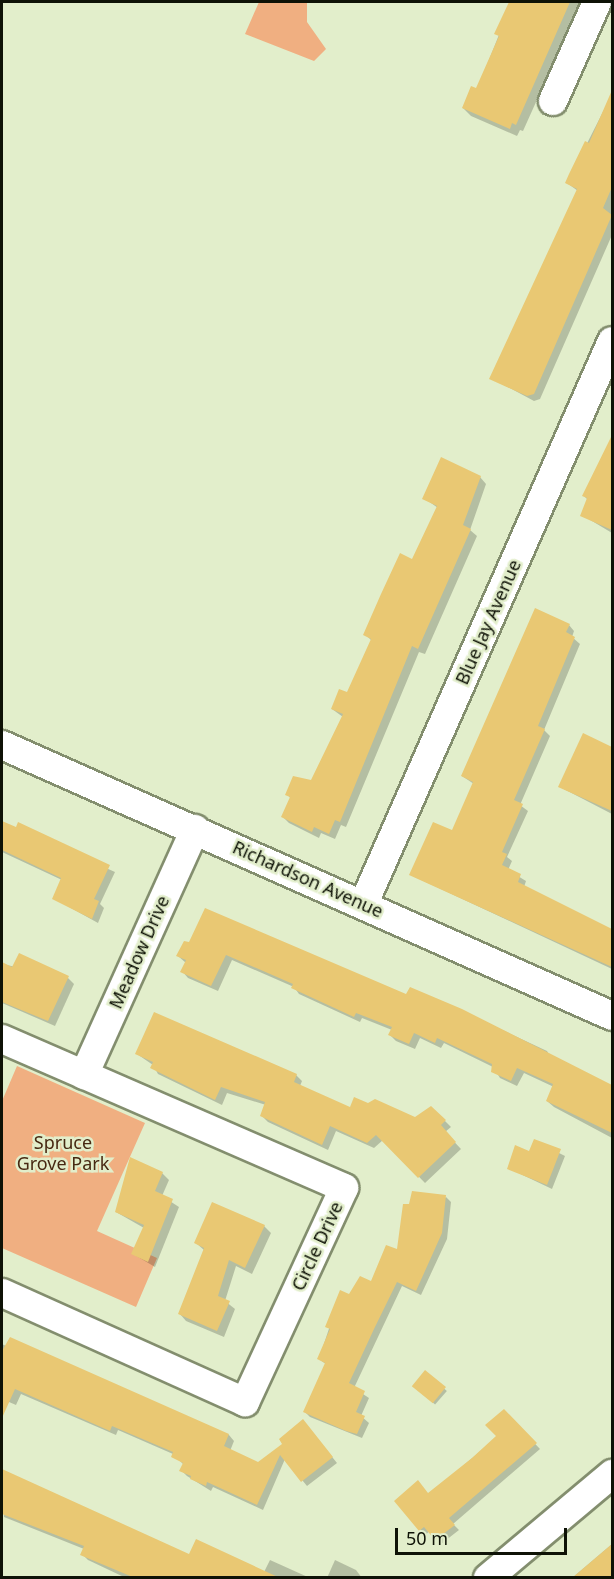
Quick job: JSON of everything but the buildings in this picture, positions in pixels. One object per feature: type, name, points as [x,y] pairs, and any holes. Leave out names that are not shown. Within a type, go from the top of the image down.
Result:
[{"type":"street","points":[[553,101],[597,2]]},
{"type":"street","name":"Blue Jay Avenue","points":[[364,903],[612,341]]},
{"type":"street","name":"Richardson Avenue","points":[[2,745],[364,903],[612,1016]]},
{"type":"street","name":"Meadow Drive","points":[[84,1075],[195,829]]},
{"type":"street","name":"Circle Drive","points":[[2,1039],[344,1188],[245,1401],[2,1293]]},
{"type":"street","points":[[488,1578],[612,1474]]},
{"type":"green space","points":[[259,2],[307,2],[307,22],[326,49],[314,61],[245,34]]},
{"type":"green space","name":"Spruce Grove Park","points":[[17,1066],[145,1123],[97,1231],[157,1258],[136,1307],[2,1248],[2,1101]]}]
